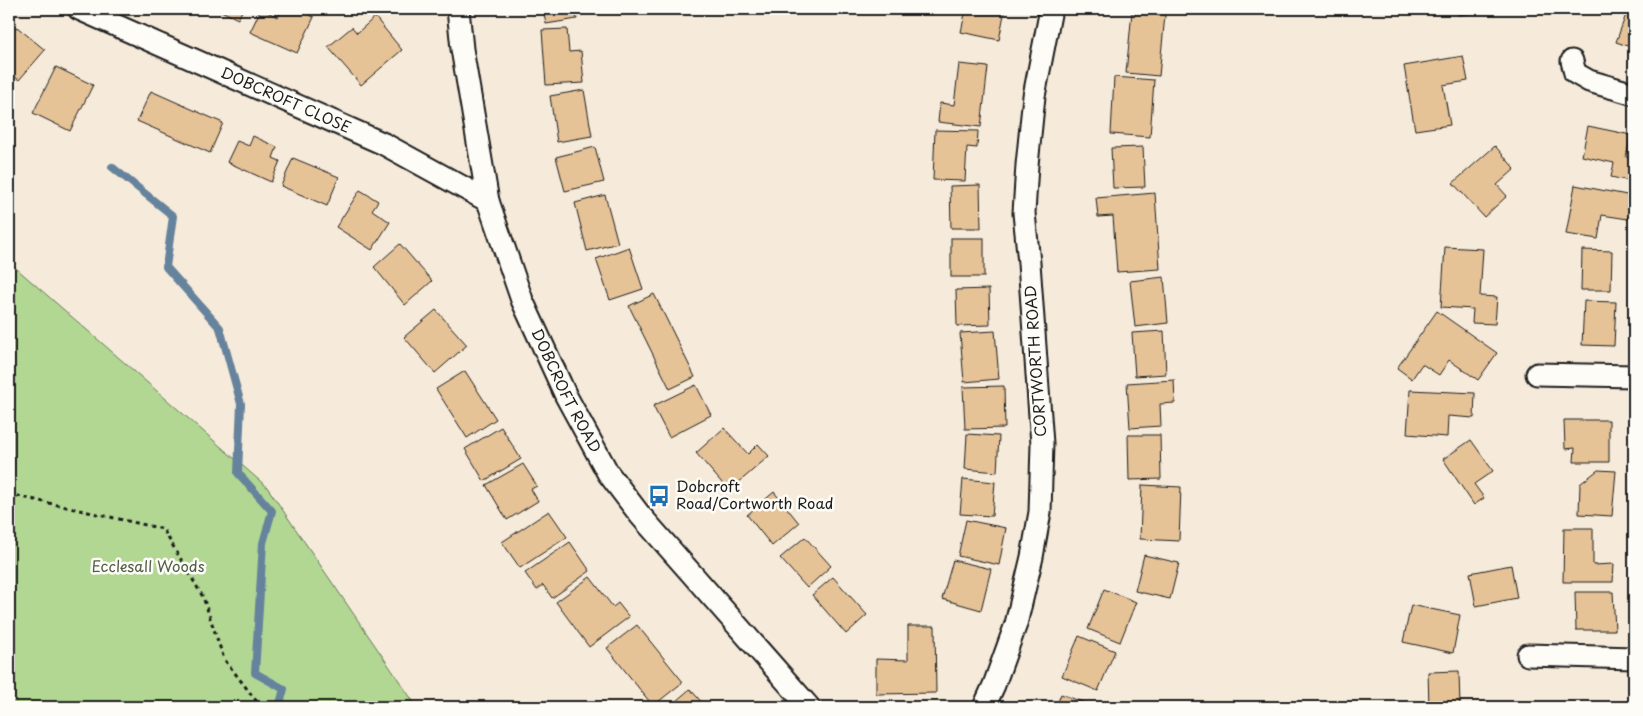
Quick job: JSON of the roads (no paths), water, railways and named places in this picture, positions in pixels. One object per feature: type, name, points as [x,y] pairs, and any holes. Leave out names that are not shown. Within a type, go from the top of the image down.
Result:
[{"type":"street","name":"DOBCROFT CLOSE","points":[[79,9],[384,144],[488,201]]},
{"type":"street","name":"DOBCROFT ROAD","points":[[458,9],[462,49],[488,201],[522,300],[566,396],[608,473],[640,515],[809,707]]},
{"type":"street","name":"CORTWORTH ROAD","points":[[984,707],[1016,624],[1032,557],[1040,512],[1042,444],[1024,213],[1034,96],[1051,9]]},
{"type":"street","points":[[1572,61],[1576,73],[1589,81],[1634,94]]},
{"type":"street","points":[[1537,374],[1634,376]]},
{"type":"street","points":[[1528,655],[1634,658]]},
{"type":"waterway","points":[[112,167],[173,216],[166,267],[220,328],[241,404],[238,473],[272,511],[263,543],[255,673],[284,689],[279,707]]},
{"type":"place","name":"Dobcroft Road/Cortworth Road","points":[[659,496]]},
{"type":"park label","name":"Ecclesall Woods","points":[[148,567]]}]
